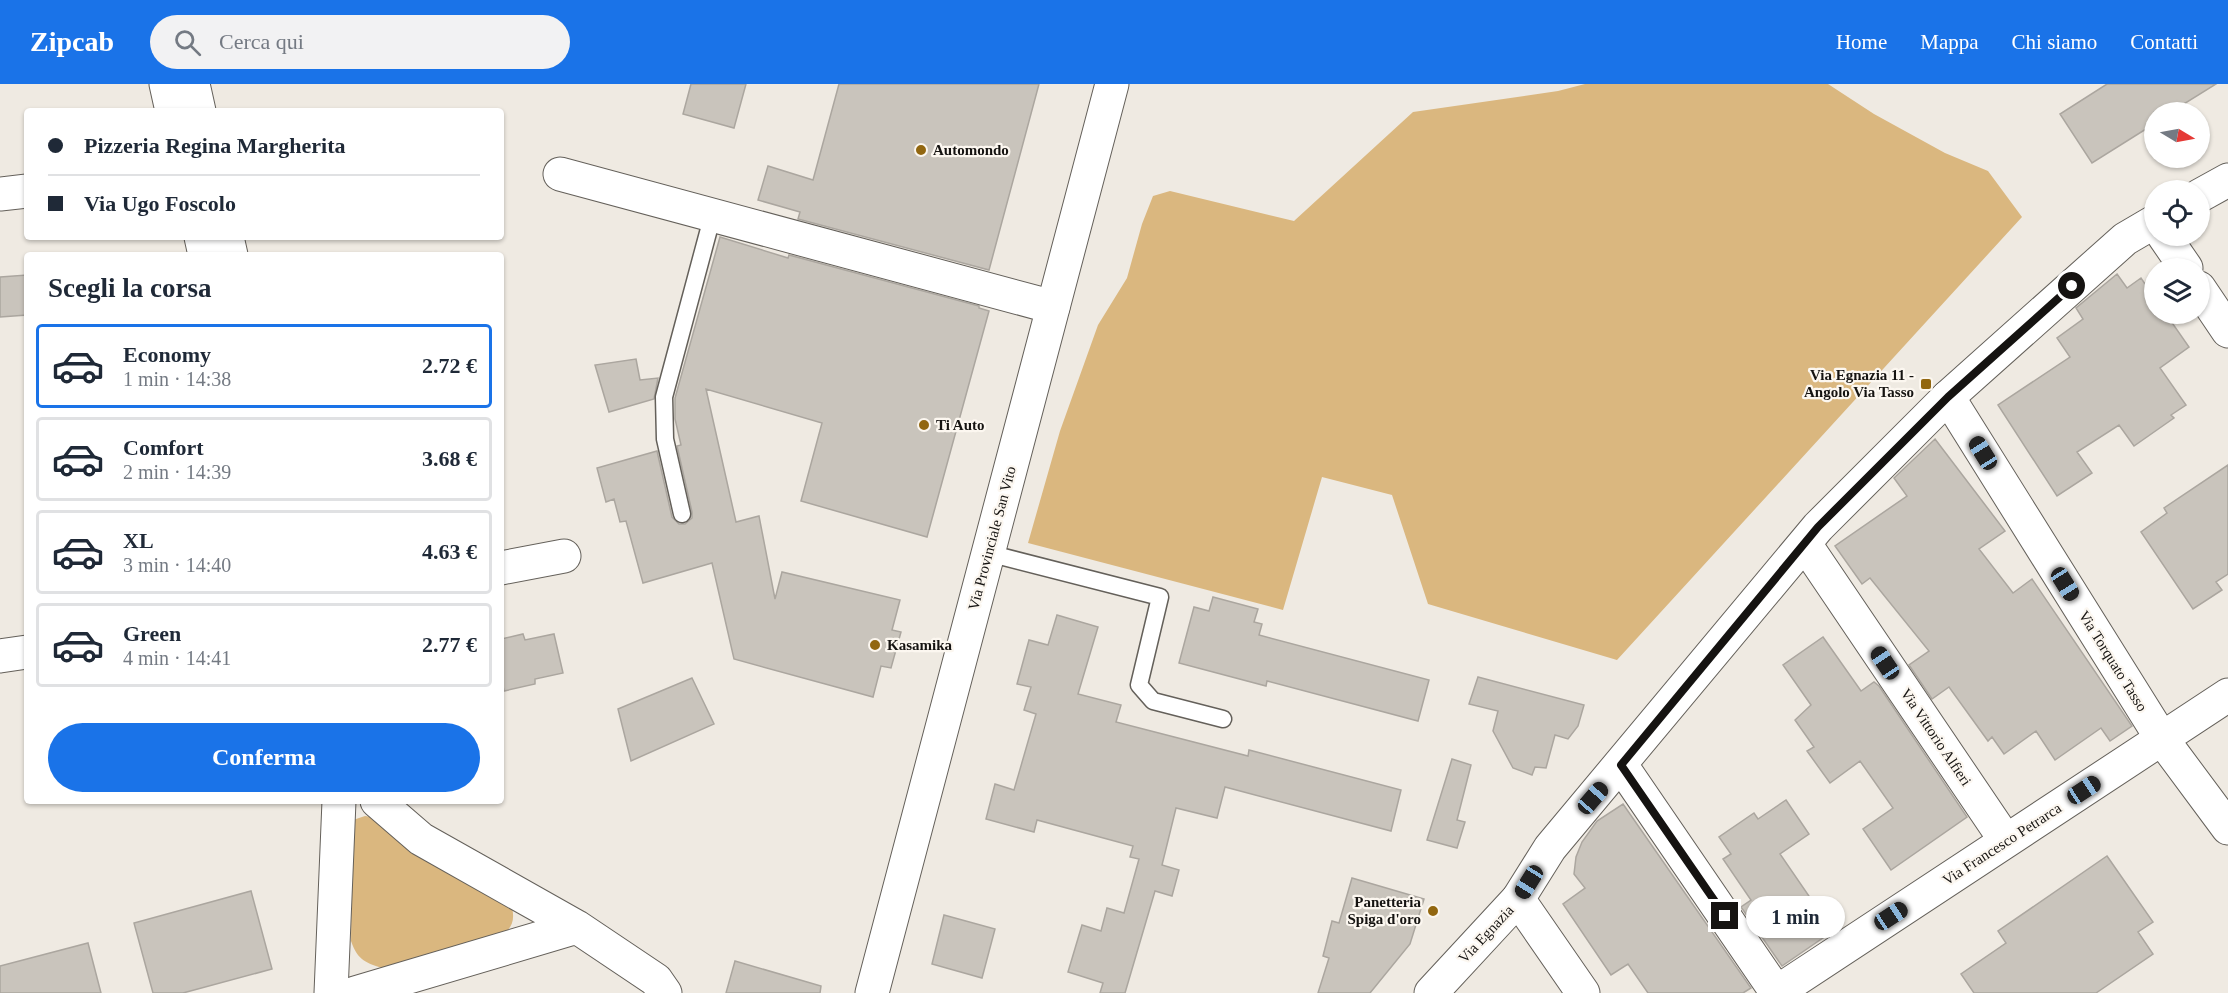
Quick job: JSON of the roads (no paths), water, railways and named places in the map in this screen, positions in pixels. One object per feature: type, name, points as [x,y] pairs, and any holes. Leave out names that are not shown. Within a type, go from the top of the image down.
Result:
[{"type":"street","points":[[166,84],[171,108]]},
{"type":"street","points":[[193,84],[198,108]]},
{"type":"street","name":"Via Provinciale San Vito","points":[[872,993],[1112,84]]},
{"type":"street","points":[[560,174],[1053,307]]},
{"type":"street","points":[[2210,190],[2228,180]]},
{"type":"street","points":[[0,194],[24,191]]},
{"type":"street","name":"Via Egnazia","points":[[1431,993],[1518,899],[1550,848],[1818,527],[1948,397],[2125,239],[2144,228]]},
{"type":"street","points":[[2210,305],[2228,332]]},
{"type":"street","name":"Via Torquato Tasso","points":[[1948,397],[2162,739],[2228,828]]},
{"type":"street","name":"Via Vittorio Alfieri","points":[[1805,544],[2006,841]]},
{"type":"street","points":[[504,567],[564,556]]},
{"type":"street","points":[[0,656],[24,652]]},
{"type":"street","name":"Via Francesco Petrarca","points":[[1777,993],[2228,695]]},
{"type":"street","points":[[1621,765],[1777,993]]},
{"type":"street","points":[[331,993],[339,804]]},
{"type":"street","points":[[381,804],[422,838],[577,927],[656,980],[665,993]]},
{"type":"street","points":[[1518,899],[1583,993]]},
{"type":"street","points":[[355,993],[577,927]]},
{"type":"lane","points":[[682,514],[665,439],[664,397],[712,214]]},
{"type":"lane","points":[[988,553],[1160,597],[1139,685],[1152,700],[1222,719]]},
{"type":"place","name":"Automondo","points":[[921,150]]},
{"type":"place","name":"Via Egnazia 11 - Angolo Via Tasso","points":[[1926,384]]},
{"type":"place","name":"Ti Auto","points":[[924,425]]},
{"type":"place","name":"Kasamika","points":[[875,645]]},
{"type":"place","name":"Panetteria Spiga d'oro","points":[[1433,911]]}]
